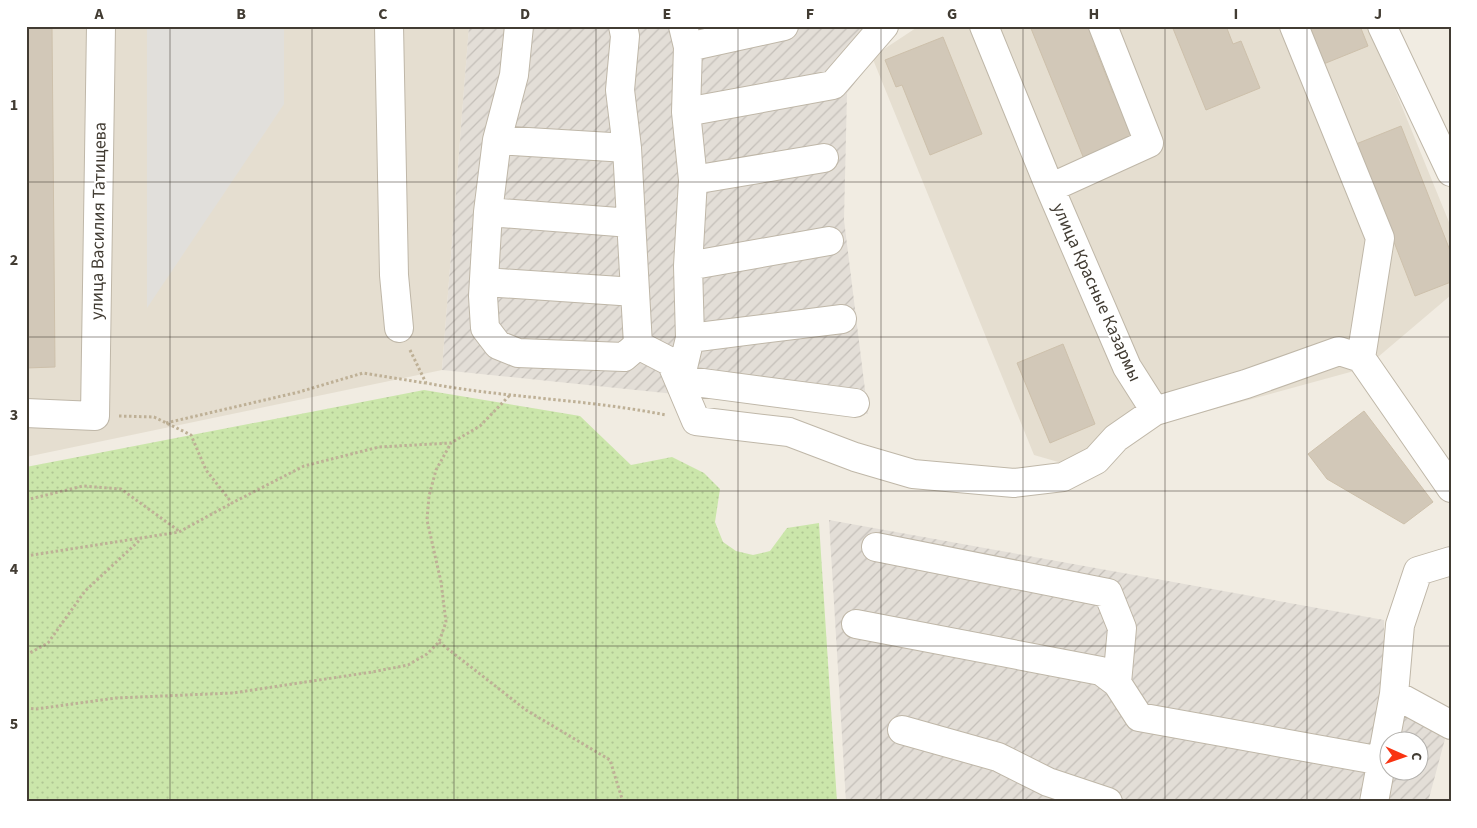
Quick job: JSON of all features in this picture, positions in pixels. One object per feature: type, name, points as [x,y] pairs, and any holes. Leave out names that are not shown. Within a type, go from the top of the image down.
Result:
[{"type":"street","name":"улица Василия Татищева","points":[[95,416],[101,26]]},
{"type":"street","points":[[389,26],[394,275],[399,328]]},
{"type":"street","points":[[519,26],[514,75],[496,140],[488,212],[484,282],[485,328],[498,345],[518,354],[624,357],[638,345]]},
{"type":"street","points":[[623,26],[625,36],[620,90],[627,148],[638,345]]},
{"type":"street","points":[[680,380],[690,338],[688,266],[693,180],[686,112],[686,37],[784,26]]},
{"type":"street","points":[[686,112],[832,86],[884,26]]},
{"type":"street","name":"улица Красные Казармы","points":[[984,26],[1050,188],[1127,368],[1155,411]]},
{"type":"street","points":[[1050,188],[1149,143],[1103,26]]},
{"type":"street","points":[[1294,26],[1380,238],[1361,358]]},
{"type":"street","points":[[1382,26],[1451,172]]},
{"type":"street","points":[[496,140],[627,148]]},
{"type":"street","points":[[693,180],[824,158]]},
{"type":"street","points":[[488,212],[631,223]]},
{"type":"street","points":[[688,266],[829,241]]},
{"type":"street","points":[[484,282],[635,292]]},
{"type":"street","points":[[690,338],[842,319]]},
{"type":"street","points":[[638,345],[671,362],[696,421],[789,432],[855,457],[913,474],[1014,483],[1063,477],[1096,460],[1116,438],[1155,411],[1246,384],[1339,351],[1361,358],[1451,488]]},
{"type":"street","points":[[680,380],[855,403]]},
{"type":"street","points":[[26,413],[95,416]]},
{"type":"street","points":[[876,547],[1108,593],[1122,628],[1117,683]]},
{"type":"street","points":[[1388,730],[1394,694],[1400,625],[1418,571],[1451,561]]},
{"type":"street","points":[[856,624],[1101,671],[1117,683],[1138,717],[1380,761]]},
{"type":"street","points":[[1394,694],[1451,726]]},
{"type":"street","points":[[902,730],[998,757],[1048,782],[1108,802]]},
{"type":"street","points":[[1374,802],[1380,771]]},
{"type":"path","points":[[399,328],[426,383]]},
{"type":"path","points":[[166,423],[299,392],[363,373],[453,388],[607,404],[696,421]]},
{"type":"path","points":[[26,556],[179,532],[304,466],[380,448],[451,443],[480,426],[511,394]]},
{"type":"path","points":[[95,416],[154,417],[191,435],[206,470],[232,503]]},
{"type":"path","points":[[26,708],[116,698],[233,693],[408,665],[427,654],[439,642],[446,622],[441,582],[427,520],[429,496],[436,470],[451,443]]},
{"type":"path","points":[[26,500],[83,486],[121,489],[179,532]]},
{"type":"path","points":[[26,654],[48,643],[85,590],[141,538]]},
{"type":"path","points":[[439,642],[526,710],[610,760],[623,802]]},
{"type":"shaded area","points":[[26,26],[469,26],[442,370],[26,457]]},
{"type":"shaded area","points":[[147,26],[284,26],[284,104],[147,308]]},
{"type":"shaded area","points":[[469,26],[899,26],[847,93],[844,220],[868,414],[442,370]]},
{"type":"shaded area","points":[[919,26],[1369,26],[1451,227],[1451,295],[1365,368],[1164,423],[1093,472],[1034,455],[872,57]]},
{"type":"shaded area","points":[[829,520],[1384,620],[1384,692],[1445,739],[1428,802],[846,802]]},
{"type":"green space","points":[[424,390],[580,416],[631,465],[672,457],[704,473],[720,489],[715,522],[723,542],[736,551],[753,555],[770,551],[787,528],[819,523],[837,802],[26,802],[26,467]]},
{"type":"building","points":[[26,26],[52,26],[55,367],[26,368]]},
{"type":"building","points":[[1030,26],[1094,26],[1101,42],[1094,45],[1113,93],[1120,90],[1139,136],[1084,159]]},
{"type":"building","points":[[1172,26],[1226,26],[1233,44],[1241,41],[1260,88],[1206,110]]},
{"type":"building","points":[[1305,26],[1360,26],[1368,46],[1321,65]]},
{"type":"building","points":[[943,37],[982,134],[930,155],[902,85],[896,87],[885,60]]},
{"type":"building","points":[[1401,126],[1451,253],[1451,282],[1415,296],[1356,144]]},
{"type":"building","points":[[1063,344],[1095,424],[1050,443],[1017,363]]},
{"type":"building","points":[[1364,411],[1433,502],[1404,524],[1327,479],[1308,454]]}]
